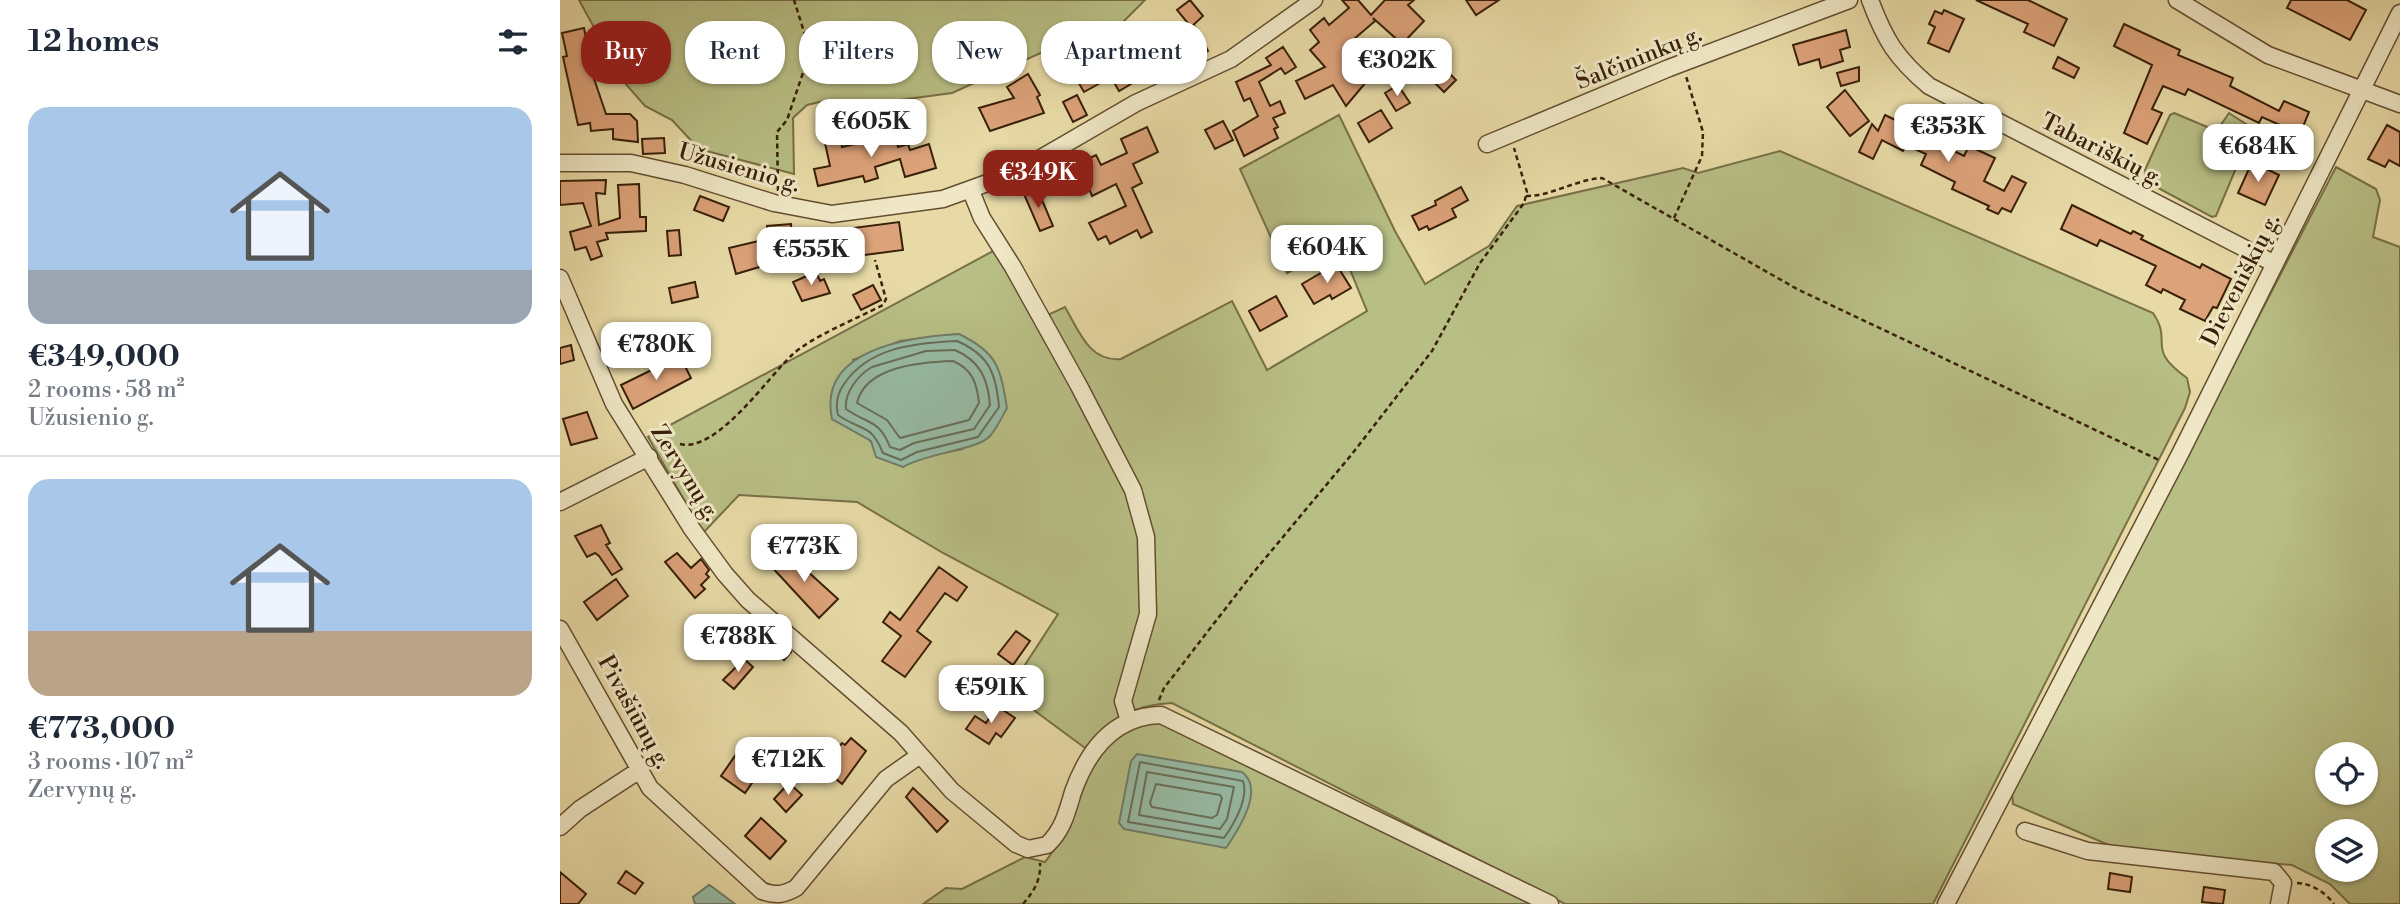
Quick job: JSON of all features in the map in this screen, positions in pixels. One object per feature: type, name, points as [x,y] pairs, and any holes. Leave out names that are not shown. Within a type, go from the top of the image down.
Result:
[{"type":"street","name":"Užusienio g.","points":[[560,163],[631,163],[685,175],[817,213],[849,214],[909,206],[971,191],[1015,173],[1136,103],[1231,59],[1314,0]]},
{"type":"street","name":"Šalčininkų g.","points":[[1487,144],[1682,63],[1849,0]]},
{"type":"street","name":"Tabariškių g.","points":[[1870,0],[1883,35],[1895,55],[1929,86],[2274,264]]},
{"type":"street","points":[[2177,0],[2267,55],[2400,104]]},
{"type":"street","name":"Dieveniškių g.","points":[[1946,904],[2176,461],[2400,13]]},
{"type":"street","points":[[971,191],[982,218],[1066,362],[1133,490],[1146,537],[1148,614],[1123,701],[1129,720]]},
{"type":"street","name":"Zervynų g.","points":[[560,278],[614,404],[692,529],[733,583],[901,733],[952,791],[1016,844],[1038,849]]},
{"type":"street","points":[[560,502],[649,457]]},
{"type":"street","name":"Pivašiūnų g.","points":[[560,629],[569,640],[638,771],[650,788],[762,891],[785,895],[796,888],[886,779],[920,755]]},
{"type":"street","points":[[1038,849],[1057,836],[1088,757],[1114,730],[1129,720],[1156,715],[1175,719],[1550,904]]},
{"type":"street","points":[[560,827],[580,809],[638,771]]},
{"type":"street","points":[[2025,831],[2088,850],[2274,872],[2283,883],[2280,904]]},
{"type":"path","points":[[779,204],[777,132],[787,120],[808,58],[805,35],[794,0]]},
{"type":"path","points":[[1674,218],[1702,156],[1703,132],[1682,63]]},
{"type":"path","points":[[1156,715],[1164,688],[1432,351],[1480,263],[1524,203],[1526,196],[1520,162],[1508,136]]},
{"type":"path","points":[[1526,196],[1538,196],[1580,180],[1602,178],[1797,289],[2176,461]]},
{"type":"path","points":[[680,444],[703,441],[728,424],[794,353],[883,305],[886,299],[875,260]]},
{"type":"path","points":[[1023,904],[1034,892],[1040,874],[1038,849]]},
{"type":"path","points":[[2283,883],[2304,883],[2327,895],[2334,904]]},
{"type":"green space","points":[[579,0],[1145,0],[1124,21],[1041,21],[1041,53],[1027,59],[1027,21],[932,21],[932,84],[972,84],[952,93],[855,106],[828,100],[807,105],[793,118],[794,174],[699,149],[672,120],[645,106],[626,84],[671,84],[671,21],[591,21]]},
{"type":"green space","points":[[2174,113],[2218,129],[2229,113],[2249,126],[2249,137],[2216,216],[2212,217],[2147,182],[2145,170],[2170,115]]},
{"type":"green space","points":[[1339,115],[1395,231],[1425,284],[1489,246],[1517,206],[1683,168],[1698,173],[1780,151],[2153,313],[2159,323],[2166,359],[2187,378],[2190,392],[2185,408],[1933,904],[1565,904],[1172,703],[1145,707],[1123,715],[1085,748],[1008,691],[1058,614],[943,553],[857,502],[739,495],[703,533],[648,437],[995,250],[1035,321],[1065,307],[1080,335],[1101,356],[1121,359],[1232,301],[1267,370],[1367,311],[1340,245],[1287,273],[1240,169]],"holes":[[[958,334],[963,449],[918,458],[903,467],[863,435],[853,360],[900,341]]]},
{"type":"green space","points":[[2336,167],[2376,189],[2380,200],[2373,237],[2400,247],[2400,904],[2350,904],[2326,882],[2378,882],[2378,819],[2315,819],[2315,876],[2292,865],[2118,849],[2013,804],[2012,794]]},
{"type":"green space","points":[[1151,721],[1174,725],[1535,904],[923,904],[946,888],[962,889],[1025,857],[1045,862],[1064,836],[1097,755],[1117,733]]},
{"type":"water","points":[[959,334],[989,355],[1002,382],[1007,408],[993,433],[984,441],[903,467],[876,457],[871,441],[832,419],[831,395],[838,377],[852,362],[871,351],[893,344]]},
{"type":"water","points":[[1137,754],[1242,772],[1251,788],[1248,809],[1226,848],[1124,829],[1119,823],[1131,761]]},
{"type":"water","points":[[709,885],[735,904],[695,904],[693,897]]},
{"type":"building","points":[[1190,0],[1203,16],[1198,21],[1186,21],[1177,10]]},
{"type":"building","points":[[1342,0],[1358,0],[1371,15],[1385,0],[1414,0],[1408,5],[1424,21],[1402,44],[1373,18],[1375,21],[1347,45],[1356,56],[1354,59],[1372,75],[1346,106],[1333,85],[1305,99],[1296,81],[1325,67],[1310,50],[1319,42],[1310,30],[1324,18],[1329,25],[1349,8]]},
{"type":"building","points":[[1466,0],[1499,0],[1476,15]]},
{"type":"building","points":[[1976,0],[2028,0],[2067,19],[2054,46],[2024,32],[2028,24]]},
{"type":"building","points":[[2291,0],[2347,0],[2366,10],[2350,40],[2287,8]]},
{"type":"building","points":[[1944,10],[1964,19],[1949,52],[1928,43],[1935,27],[1929,24],[1935,11],[1942,14]]},
{"type":"building","points":[[2124,24],[2180,50],[2178,55],[2233,78],[2230,86],[2279,111],[2284,101],[2309,112],[2300,134],[2262,117],[2259,123],[2188,89],[2185,95],[2163,86],[2152,109],[2162,113],[2147,144],[2124,133],[2152,65],[2114,46]]},
{"type":"building","points":[[581,29],[581,84],[596,84],[606,114],[630,114],[637,121],[638,142],[613,139],[613,129],[591,131],[590,123],[578,125],[563,57],[567,56],[562,33]]},
{"type":"building","points":[[1846,30],[1850,47],[1840,50],[1843,61],[1821,68],[1819,59],[1799,65],[1793,45]]},
{"type":"building","points":[[1283,47],[1296,67],[1285,74],[1281,68],[1259,82],[1270,106],[1280,101],[1285,113],[1273,118],[1278,127],[1274,129],[1278,138],[1244,156],[1233,131],[1258,116],[1250,98],[1244,101],[1236,82],[1271,65],[1266,58]]},
{"type":"building","points":[[2058,57],[2079,68],[2074,78],[2053,68]]},
{"type":"building","points":[[1441,65],[1456,80],[1444,92],[1429,77]]},
{"type":"building","points":[[1859,67],[1859,81],[1841,86],[1837,73]]},
{"type":"building","points":[[1027,75],[1040,95],[1037,97],[1044,113],[990,131],[979,108],[1014,98],[1007,87],[1012,84],[1027,84]]},
{"type":"building","points":[[1079,84],[1098,84],[1084,92]]},
{"type":"building","points":[[1115,84],[1131,84],[1119,91]]},
{"type":"building","points":[[1398,85],[1410,103],[1396,111],[1385,93]]},
{"type":"building","points":[[1845,90],[1869,121],[1850,136],[1827,107]]},
{"type":"building","points":[[1077,95],[1087,115],[1073,122],[1063,102]]},
{"type":"building","points":[[1381,110],[1392,128],[1369,142],[1358,123]]},
{"type":"building","points":[[1885,115],[1922,133],[1924,130],[1939,137],[1936,142],[1964,156],[1969,146],[1995,158],[1984,181],[2004,191],[2012,176],[2026,183],[2011,212],[2002,208],[1998,214],[1987,209],[1989,206],[1952,189],[1955,182],[1921,165],[1926,154],[1906,145],[1903,151],[1882,140],[1873,159],[1859,152],[1872,124],[1878,131]]},
{"type":"building","points":[[1223,121],[1233,140],[1215,149],[1205,130]]},
{"type":"building","points":[[2387,125],[2400,132],[2400,166],[2389,160],[2385,167],[2368,159]]},
{"type":"building","points":[[873,127],[881,144],[896,139],[898,147],[908,144],[910,150],[929,144],[936,168],[905,177],[900,159],[875,167],[878,178],[865,182],[863,176],[818,186],[814,169],[830,166],[825,143],[841,140],[842,147],[868,141],[863,132]]},
{"type":"building","points":[[1147,127],[1158,152],[1133,164],[1142,183],[1132,188],[1152,232],[1141,238],[1137,230],[1110,244],[1106,236],[1098,240],[1089,223],[1126,206],[1116,184],[1092,196],[1088,186],[1081,190],[1071,168],[1078,164],[1076,159],[1085,154],[1088,159],[1096,155],[1101,165],[1127,153],[1121,139]]},
{"type":"building","points":[[664,138],[665,153],[643,154],[642,139]]},
{"type":"building","points":[[2252,162],[2279,175],[2265,205],[2238,193]]},
{"type":"building","points":[[606,180],[605,194],[596,193],[599,225],[620,218],[618,185],[639,184],[640,217],[646,217],[646,231],[606,233],[608,239],[597,242],[602,256],[591,260],[586,247],[575,250],[570,232],[591,226],[583,203],[560,205],[560,181]]},
{"type":"building","points":[[1461,187],[1468,200],[1452,209],[1456,217],[1429,230],[1427,226],[1419,230],[1412,216],[1436,205],[1435,201]]},
{"type":"building","points":[[1037,188],[1053,226],[1040,231],[1024,194]]},
{"type":"building","points":[[700,196],[729,207],[723,221],[694,210]]},
{"type":"building","points":[[2072,205],[2131,234],[2133,231],[2143,236],[2141,239],[2200,268],[2202,264],[2231,279],[2217,308],[2213,307],[2205,321],[2180,309],[2185,300],[2163,289],[2161,293],[2146,285],[2156,266],[2100,240],[2097,246],[2061,229]]},
{"type":"building","points":[[899,222],[903,250],[857,256],[853,228]]},
{"type":"building","points":[[791,224],[792,239],[788,240],[788,244],[769,245],[776,262],[736,274],[729,248],[767,239],[768,241],[767,226]]},
{"type":"building","points":[[679,230],[681,255],[669,256],[667,231]]},
{"type":"building","points":[[1336,264],[1351,288],[1332,299],[1330,295],[1314,304],[1302,284]]},
{"type":"building","points":[[816,272],[820,281],[824,279],[830,293],[802,301],[793,282]]},
{"type":"building","points":[[695,282],[698,297],[672,303],[669,288]]},
{"type":"building","points":[[873,285],[881,300],[861,310],[853,295]]},
{"type":"building","points":[[1276,296],[1287,316],[1260,331],[1249,311]]},
{"type":"building","points":[[571,345],[574,360],[560,364],[560,348]]},
{"type":"building","points":[[681,358],[691,378],[633,409],[621,385]]},
{"type":"building","points":[[587,412],[597,438],[571,445],[563,419]]},
{"type":"building","points":[[601,525],[610,543],[606,545],[622,569],[612,575],[595,553],[587,557],[575,536]]},
{"type":"building","points":[[784,550],[838,599],[819,618],[769,564]]},
{"type":"building","points":[[677,553],[691,568],[701,559],[709,570],[706,574],[709,577],[701,585],[705,589],[695,598],[665,562]]},
{"type":"building","points":[[939,567],[967,587],[957,601],[945,593],[917,631],[931,642],[905,677],[882,661],[901,636],[883,622],[890,612],[900,620]]},
{"type":"building","points":[[616,579],[628,596],[597,620],[584,602]]},
{"type":"building","points":[[763,627],[791,652],[784,660],[773,651],[767,659],[756,651],[761,644],[754,638]]},
{"type":"building","points":[[1016,631],[1030,641],[1013,665],[998,654]]},
{"type":"building","points":[[744,659],[753,667],[734,689],[723,680]]},
{"type":"building","points":[[997,706],[1015,718],[1001,737],[996,733],[989,744],[966,729],[975,716],[986,723]]},
{"type":"building","points":[[851,738],[866,751],[842,784],[822,767],[842,743],[845,745]]},
{"type":"building","points":[[737,753],[761,770],[745,793],[721,776]]},
{"type":"building","points":[[789,783],[802,795],[786,812],[774,799]]},
{"type":"building","points":[[913,788],[948,821],[937,832],[906,797]]},
{"type":"building","points":[[761,818],[786,841],[770,859],[745,836]]},
{"type":"building","points":[[626,871],[643,883],[635,894],[618,883]]},
{"type":"building","points":[[560,872],[586,894],[578,904],[560,904]]},
{"type":"building","points":[[2110,873],[2132,877],[2130,892],[2108,889]]},
{"type":"building","points":[[2204,887],[2225,890],[2223,904],[2202,902]]}]
